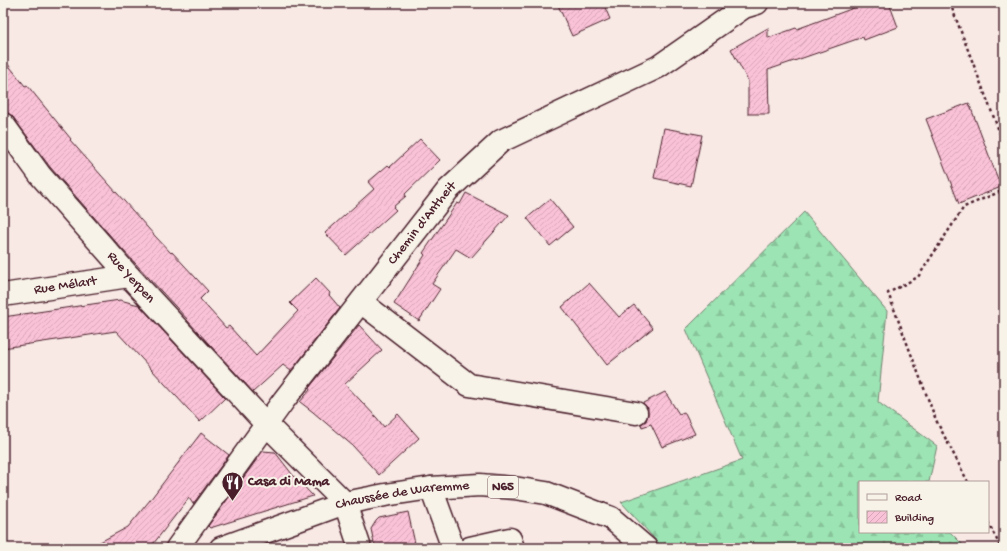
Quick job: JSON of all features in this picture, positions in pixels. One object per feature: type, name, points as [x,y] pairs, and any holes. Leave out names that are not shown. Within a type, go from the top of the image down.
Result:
[{"type":"street","name":"Chemin d'Antheit","points":[[177,548],[266,424],[448,190],[501,141],[658,67],[747,4]]},
{"type":"street","name":"Rue Yerpen","points":[[3,124],[40,175],[129,276],[266,424],[345,503]]},
{"type":"street","name":"Rue Mélart","points":[[3,295],[129,276]]},
{"type":"street","points":[[361,302],[469,385],[636,413]]},
{"type":"street","name":"Chaussée de Waremme","points":[[221,548],[345,503],[432,488],[480,486],[514,488],[546,493],[611,518],[646,548]]},
{"type":"street","points":[[432,488],[453,548]]},
{"type":"street","points":[[345,503],[360,548]]},
{"type":"street","points":[[470,548],[510,539],[513,548]]},
{"type":"path","points":[[950,3],[1004,144]]},
{"type":"path","points":[[967,481],[936,420],[888,293],[918,277],[964,207],[1004,190]]},
{"type":"path","points":[[989,524],[1000,544],[999,548]]},
{"type":"green space","points":[[804,212],[887,311],[878,402],[937,446],[929,481],[859,481],[859,533],[951,533],[966,548],[663,548],[621,502],[742,460],[686,329]]},
{"type":"building","points":[[557,3],[603,3],[610,19],[572,36]]},
{"type":"building","points":[[867,3],[889,3],[898,27],[864,40],[863,37],[768,70],[769,114],[748,114],[748,81],[731,49],[768,28],[768,38]]},
{"type":"building","points":[[3,58],[25,86],[27,85],[71,139],[70,140],[155,236],[208,291],[200,299],[226,328],[229,326],[256,356],[298,311],[290,303],[316,278],[330,293],[329,295],[340,308],[291,371],[283,365],[253,392],[122,249],[50,167],[13,117],[3,109]]},
{"type":"building","points":[[969,103],[1001,187],[959,204],[926,119]]},
{"type":"building","points":[[664,128],[702,135],[691,186],[654,178]]},
{"type":"building","points":[[420,139],[440,160],[405,194],[406,196],[393,207],[396,210],[346,255],[325,233],[374,189],[368,182],[388,165],[390,167]]},
{"type":"building","points":[[466,193],[509,215],[471,258],[456,249],[432,284],[440,289],[419,321],[394,304],[425,255],[423,253],[457,203],[460,204]]},
{"type":"building","points":[[550,199],[573,227],[550,246],[527,218]]},
{"type":"building","points":[[589,283],[619,317],[634,305],[653,328],[607,365],[562,307]]},
{"type":"building","points":[[120,300],[139,305],[225,398],[200,422],[116,331],[3,348],[3,317]]},
{"type":"building","points":[[359,325],[382,350],[345,384],[384,427],[398,414],[419,438],[379,475],[353,446],[300,402],[310,390],[309,388]]},
{"type":"building","points":[[665,392],[679,414],[684,412],[695,434],[662,447],[651,424],[642,427],[641,424],[646,421],[648,415],[648,408],[643,403]]},
{"type":"building","points":[[201,433],[229,455],[193,504],[189,498],[150,548],[89,548],[128,527]]},
{"type":"building","points":[[263,451],[275,452],[292,474],[313,496],[210,528],[208,526]]},
{"type":"building","points":[[408,512],[416,548],[375,548],[371,529],[376,521],[379,518]]},
{"type":"place","name":"Casa di Mama","points":[[233,502]]}]
